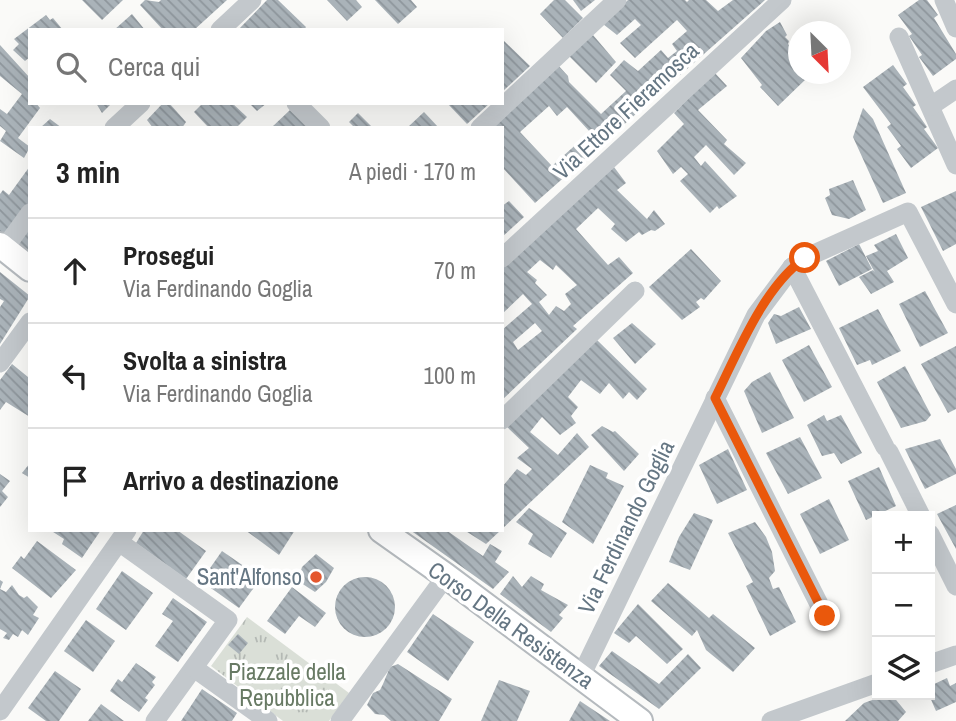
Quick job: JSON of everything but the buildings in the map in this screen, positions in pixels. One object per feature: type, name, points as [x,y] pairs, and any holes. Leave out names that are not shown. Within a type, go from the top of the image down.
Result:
[{"type":"main road","points":[[2,247],[28,268]]},
{"type":"main road","name":"Corso Della Resistenza","points":[[386,532],[640,721]]},
{"type":"street","points":[[223,28],[252,0]]},
{"type":"street","points":[[482,126],[617,0]]},
{"type":"street","name":"Via Ettore Fieramosca","points":[[504,256],[782,0]]},
{"type":"street","points":[[944,0],[956,28]]},
{"type":"street","points":[[899,37],[956,164]]},
{"type":"street","points":[[931,106],[956,89]]},
{"type":"street","points":[[116,126],[139,105]]},
{"type":"street","points":[[298,105],[319,126]]},
{"type":"street","name":"Via Ferdinando Goglia","points":[[581,676],[757,315],[792,267],[805,258],[908,212],[956,304]]},
{"type":"street","points":[[2,247],[28,215]]},
{"type":"street","points":[[792,267],[918,511]]},
{"type":"street","points":[[504,418],[635,291]]},
{"type":"street","points":[[0,363],[28,325]]},
{"type":"street","points":[[715,398],[825,616]]},
{"type":"street","points":[[0,711],[123,536],[228,620],[155,721]]},
{"type":"street","points":[[935,544],[956,586]]},
{"type":"street","points":[[340,721],[446,576]]},
{"type":"street","points":[[935,662],[956,655]]},
{"type":"street","points":[[194,668],[268,721]]},
{"type":"street","points":[[771,721],[872,685]]},
{"type":"green space","name":"Piazzale della Repubblica","points":[[247,617],[349,693],[329,721],[283,721],[211,666]]},
{"type":"place","name":"Sant'Alfonso","points":[[316,577]]},
{"type":"route","points":[[805,258],[792,267],[757,315],[715,398],[825,616]]}]
